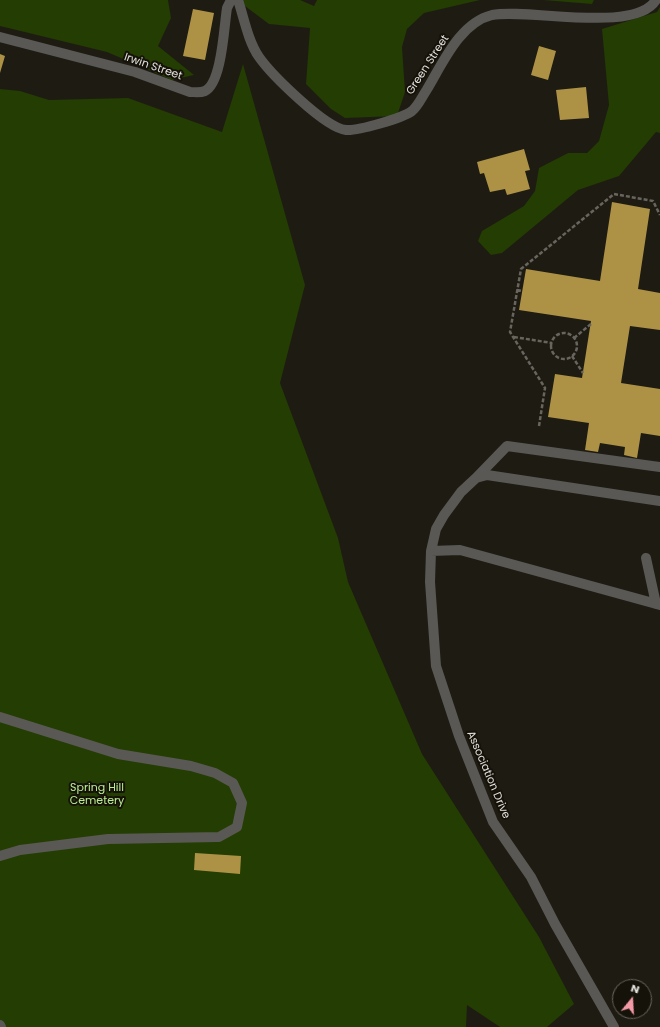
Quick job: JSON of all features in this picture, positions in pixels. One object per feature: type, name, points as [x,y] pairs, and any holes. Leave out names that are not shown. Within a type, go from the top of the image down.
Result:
[{"type":"street","name":"Irwin Street","points":[[0,37],[135,72],[184,90],[198,93],[206,90],[216,78],[227,8],[231,0]]},
{"type":"street","name":"Green Street","points":[[238,0],[248,31],[259,56],[309,108],[329,122],[346,130],[403,116],[414,110],[458,40],[470,26],[492,16],[616,18],[641,12],[655,2]]},
{"type":"street","name":"Association Drive","points":[[614,1027],[555,924],[531,877],[493,822],[458,736],[436,666],[430,582],[431,552],[436,529],[444,515],[461,492],[507,446],[660,467]]},
{"type":"street","points":[[476,478],[487,475],[660,501]]},
{"type":"street","points":[[431,552],[460,550],[658,605],[646,558]]},
{"type":"street","points":[[0,717],[118,754],[191,766],[215,773],[233,783],[242,803],[237,827],[219,837],[108,840],[20,850],[0,856]]},
{"type":"path","points":[[539,426],[545,388],[510,332],[521,268],[614,194],[653,201],[660,215]]},
{"type":"path","points":[[517,290],[522,291]]},
{"type":"path","points":[[574,338],[591,324]]},
{"type":"path","points":[[565,333],[574,338],[577,347],[572,356],[563,359],[558,357],[552,350],[552,343],[556,336],[565,333]]},
{"type":"path","points":[[513,337],[552,343]]},
{"type":"path","points":[[572,356],[583,373]]},
{"type":"green space","points":[[0,0],[168,0],[171,18],[158,46],[194,75],[172,80],[107,52],[0,26]]},
{"type":"green space","points":[[237,0],[300,0],[314,6],[317,0],[480,0],[424,13],[407,29],[402,47],[405,92],[397,116],[345,118],[331,109],[306,84],[310,28],[269,24]]},
{"type":"green space","points":[[543,0],[594,0],[592,4]]},
{"type":"green space","points":[[660,7],[660,133],[656,132],[619,176],[578,190],[502,253],[491,255],[478,241],[482,231],[524,206],[535,191],[539,168],[568,153],[587,153],[599,141],[609,105],[602,29],[657,12]]},
{"type":"green space","name":"Spring Hill Cemetery","points":[[243,64],[305,285],[280,383],[338,538],[348,582],[422,754],[539,937],[574,1004],[547,1027],[500,1027],[467,1005],[466,1027],[0,1027],[0,89],[20,91],[49,100],[128,98],[222,132]]},
{"type":"building","points":[[193,9],[214,13],[205,60],[183,56]]},
{"type":"building","points":[[539,46],[556,51],[548,80],[531,75]]},
{"type":"building","points":[[0,54],[5,56],[0,73]]},
{"type":"building","points":[[586,87],[589,118],[560,120],[556,90]]},
{"type":"building","points":[[524,149],[530,170],[525,171],[530,189],[507,195],[505,189],[490,192],[484,173],[480,174],[477,162]]},
{"type":"building","points":[[612,202],[650,209],[638,289],[660,293],[660,330],[630,326],[621,383],[660,389],[660,436],[641,433],[637,458],[624,455],[625,447],[600,443],[598,452],[585,450],[589,423],[548,417],[555,374],[582,378],[591,321],[519,310],[526,269],[600,281]]},
{"type":"building","points":[[195,853],[241,856],[240,874],[194,870]]}]
